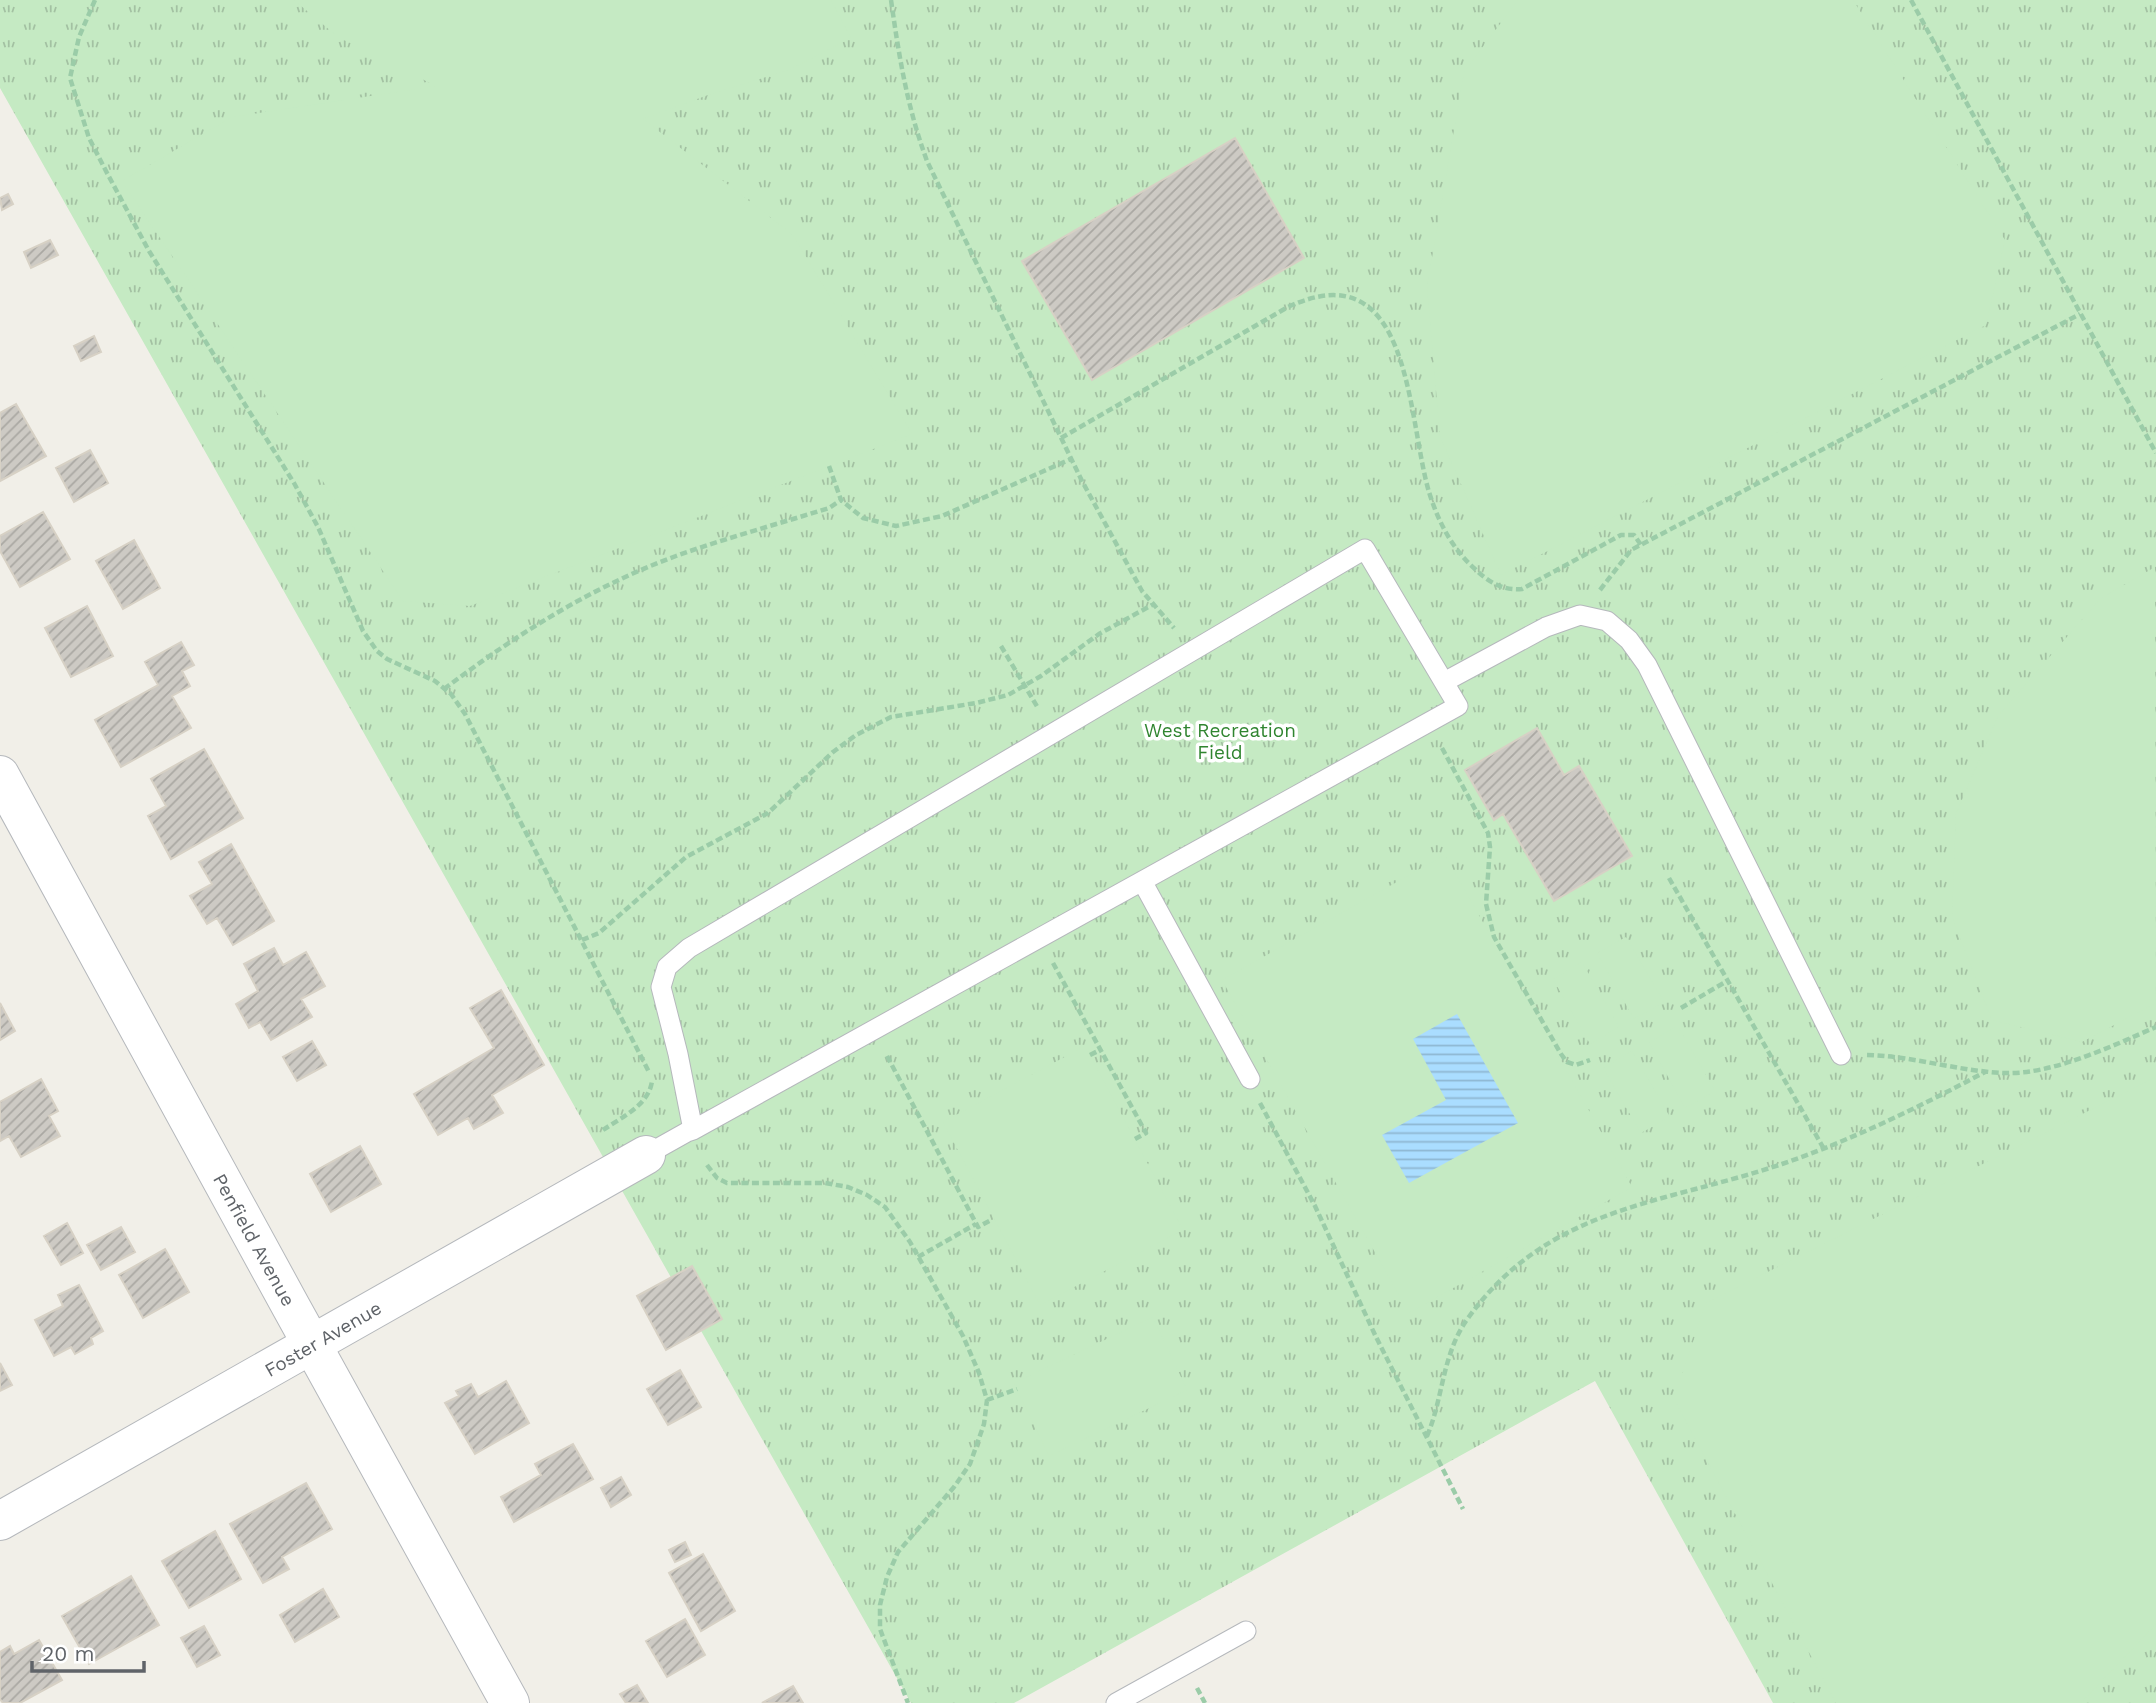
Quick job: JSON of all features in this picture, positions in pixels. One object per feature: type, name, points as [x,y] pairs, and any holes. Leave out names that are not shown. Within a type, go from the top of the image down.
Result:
[{"type":"street","name":"Penfield Avenue","points":[[0,775],[510,1703]]},
{"type":"street","name":"Foster Avenue","points":[[0,1521],[646,1155]]},
{"type":"lane","points":[[646,1155],[1458,706],[1365,549],[689,948],[667,967],[661,987],[693,1129]]},
{"type":"lane","points":[[1444,682],[1546,628],[1580,615],[1607,621],[1629,640],[1647,665],[1841,1055]]},
{"type":"lane","points":[[1142,881],[1250,1080]]},
{"type":"lane","points":[[1116,1703],[1246,1631]]},
{"type":"path","points":[[96,0],[79,37],[70,78],[78,108],[95,150],[149,251],[294,483],[323,538],[363,631],[377,651],[387,659],[435,681],[444,688],[465,714],[647,1064],[653,1083],[648,1097],[603,1130]]},
{"type":"path","points":[[582,940],[599,933],[686,857],[768,813],[833,752],[856,735],[891,717],[1008,695],[1100,634],[1152,605],[1071,459],[927,161],[910,112],[891,0]]},
{"type":"path","points":[[1911,0],[2156,453]]},
{"type":"path","points":[[1061,439],[1288,307],[1308,298],[1346,294],[1363,302],[1380,316],[1391,335],[1404,376],[1429,492],[1452,545],[1481,575],[1510,590],[1522,589],[1621,535],[1633,535],[1641,545]]},
{"type":"path","points":[[1580,615],[1631,550],[2080,313]]},
{"type":"path","points":[[830,466],[841,500],[863,518],[896,526],[942,516],[1071,459]]},
{"type":"path","points":[[444,688],[542,620],[609,584],[676,556],[829,508],[841,500]]},
{"type":"path","points":[[1001,646],[1034,701]]},
{"type":"path","points":[[1450,763],[1488,833],[1490,847],[1486,904],[1494,937],[1567,1062],[1576,1065],[1590,1060]]},
{"type":"path","points":[[1669,878],[1824,1149]]},
{"type":"path","points":[[1056,969],[1146,1133],[1135,1139]]},
{"type":"path","points":[[1681,1008],[1727,981]]},
{"type":"path","points":[[1898,1056],[1985,1072],[2030,1072],[2084,1056],[2156,1027]]},
{"type":"path","points":[[1090,1055],[1100,1050]]},
{"type":"path","points":[[890,1061],[976,1224],[978,1227],[991,1220]]},
{"type":"path","points":[[1427,1436],[1435,1418],[1443,1375],[1464,1324],[1503,1277],[1531,1255],[1590,1220],[1824,1149],[1888,1122],[1985,1072]]},
{"type":"path","points":[[1268,1118],[1315,1206],[1376,1337],[1463,1508]]},
{"type":"path","points":[[707,1165],[718,1178],[727,1183],[825,1183],[848,1187],[885,1207],[897,1222],[963,1336],[979,1373],[987,1400],[984,1424],[970,1464],[954,1487],[898,1552],[887,1577],[880,1605],[880,1629],[908,1703]]},
{"type":"path","points":[[918,1257],[976,1224]]},
{"type":"path","points":[[987,1400],[1017,1389]]},
{"type":"path","points":[[1199,1693],[1205,1703]]},
{"type":"green space","name":"West Recreation Field","points":[[0,0],[2156,0],[2156,1703],[1773,1703],[1595,1381],[1014,1703],[911,1703],[0,88]]},
{"type":"green space","points":[[294,0],[831,0],[851,38],[789,70],[643,119],[793,235],[912,434],[470,606],[403,601],[122,181],[232,117],[436,86],[338,37]]},
{"type":"green space","points":[[1518,0],[1853,0],[2005,240],[1986,325],[1501,575],[1440,436],[1427,287],[1464,72]]},
{"type":"green space","points":[[2155,567],[2156,1003],[2082,1042],[1992,1020],[1952,917],[1956,814],[1998,716],[2100,599]]},
{"type":"green space","points":[[1445,855],[1632,1187],[1409,1313],[1222,980]]},
{"type":"green space","points":[[1626,937],[1664,1002],[1634,1019],[1597,953]]},
{"type":"green space","points":[[1582,962],[1619,1027],[1590,1044],[1553,979]]},
{"type":"green space","points":[[1678,1026],[1715,1091],[1685,1108],[1649,1042]]},
{"type":"green space","points":[[1085,1046],[1183,1230],[1040,1305],[943,1122]]},
{"type":"green space","points":[[1632,1051],[1670,1117],[1641,1133],[1603,1068]]},
{"type":"green space","points":[[2156,1077],[2156,1624],[2081,1703],[1836,1703],[1674,1399],[1706,1303]]},
{"type":"green space","points":[[1153,1317],[1187,1390],[1049,1456],[1014,1383]]},
{"type":"water","points":[[1457,1014],[1518,1123],[1409,1183],[1382,1135],[1446,1100],[1413,1039]]},
{"type":"building","points":[[1235,138],[1304,258],[1092,380],[1022,261]]},
{"type":"building","points":[[8,194],[13,204],[2,210],[0,198]]},
{"type":"building","points":[[50,240],[58,255],[31,268],[24,252]]},
{"type":"building","points":[[94,336],[101,352],[81,361],[74,346]]},
{"type":"building","points":[[16,404],[46,456],[0,481],[0,413]]},
{"type":"building","points":[[90,450],[108,483],[74,502],[56,468]]},
{"type":"building","points":[[43,512],[70,559],[20,587],[0,551],[0,536]]},
{"type":"building","points":[[134,540],[160,588],[123,609],[96,561]]},
{"type":"building","points":[[87,606],[113,656],[71,677],[45,628]]},
{"type":"building","points":[[181,642],[194,665],[182,671],[190,686],[172,696],[191,728],[121,767],[95,720],[158,685],[145,662]]},
{"type":"building","points":[[1537,728],[1564,775],[1579,766],[1632,856],[1554,901],[1503,814],[1494,820],[1465,770]]},
{"type":"building","points":[[204,749],[243,818],[171,859],[148,816],[166,806],[151,779]]},
{"type":"building","points":[[231,844],[274,921],[233,945],[217,918],[207,924],[190,896],[212,884],[199,862]]},
{"type":"building","points":[[274,948],[283,965],[306,952],[325,986],[301,999],[312,1017],[271,1040],[260,1022],[249,1028],[236,1004],[258,991],[244,964]]},
{"type":"building","points":[[501,990],[544,1065],[492,1095],[503,1113],[474,1129],[468,1118],[438,1135],[414,1094],[494,1048],[470,1008]]},
{"type":"building","points":[[0,1003],[15,1031],[0,1040]]},
{"type":"building","points":[[312,1041],[326,1065],[297,1081],[283,1057]]},
{"type":"building","points":[[41,1079],[58,1111],[49,1116],[60,1136],[21,1157],[9,1136],[0,1141],[0,1102]]},
{"type":"building","points":[[360,1146],[381,1184],[331,1212],[310,1174]]},
{"type":"building","points":[[67,1223],[83,1253],[61,1265],[44,1236]]},
{"type":"building","points":[[121,1227],[135,1252],[101,1270],[87,1245]]},
{"type":"building","points":[[165,1249],[189,1292],[143,1318],[119,1275]]},
{"type":"building","points":[[692,1266],[722,1319],[666,1350],[637,1296]]},
{"type":"building","points":[[79,1285],[103,1331],[91,1338],[93,1344],[75,1354],[71,1347],[54,1356],[35,1320],[63,1306],[58,1295]]},
{"type":"building","points":[[0,1363],[12,1385],[0,1391]]},
{"type":"building","points":[[680,1370],[701,1407],[668,1425],[647,1389]]},
{"type":"building","points":[[506,1381],[529,1423],[475,1454],[445,1403],[459,1396],[456,1391],[471,1384],[478,1397]]},
{"type":"building","points":[[573,1444],[593,1479],[514,1522],[501,1497],[541,1475],[535,1464]]},
{"type":"building","points":[[621,1477],[631,1495],[611,1507],[601,1488]]},
{"type":"building","points":[[306,1483],[332,1529],[282,1557],[289,1569],[263,1583],[230,1524]]},
{"type":"building","points":[[215,1531],[241,1579],[189,1608],[162,1561]]},
{"type":"building","points":[[685,1542],[691,1555],[675,1562],[669,1550]]},
{"type":"building","points":[[703,1554],[735,1611],[701,1631],[669,1573]]},
{"type":"building","points":[[131,1576],[159,1625],[89,1664],[62,1616]]},
{"type":"building","points":[[323,1589],[339,1617],[295,1642],[280,1615]]},
{"type":"building","points":[[685,1619],[705,1655],[667,1677],[646,1641]]},
{"type":"building","points":[[204,1626],[220,1655],[197,1667],[181,1638]]},
{"type":"building","points":[[39,1640],[62,1680],[20,1703],[3,1703],[0,1699],[0,1652],[10,1646],[14,1654]]},
{"type":"building","points":[[637,1685],[648,1703],[626,1703],[620,1694]]},
{"type":"building","points":[[793,1686],[803,1703],[762,1703]]}]
